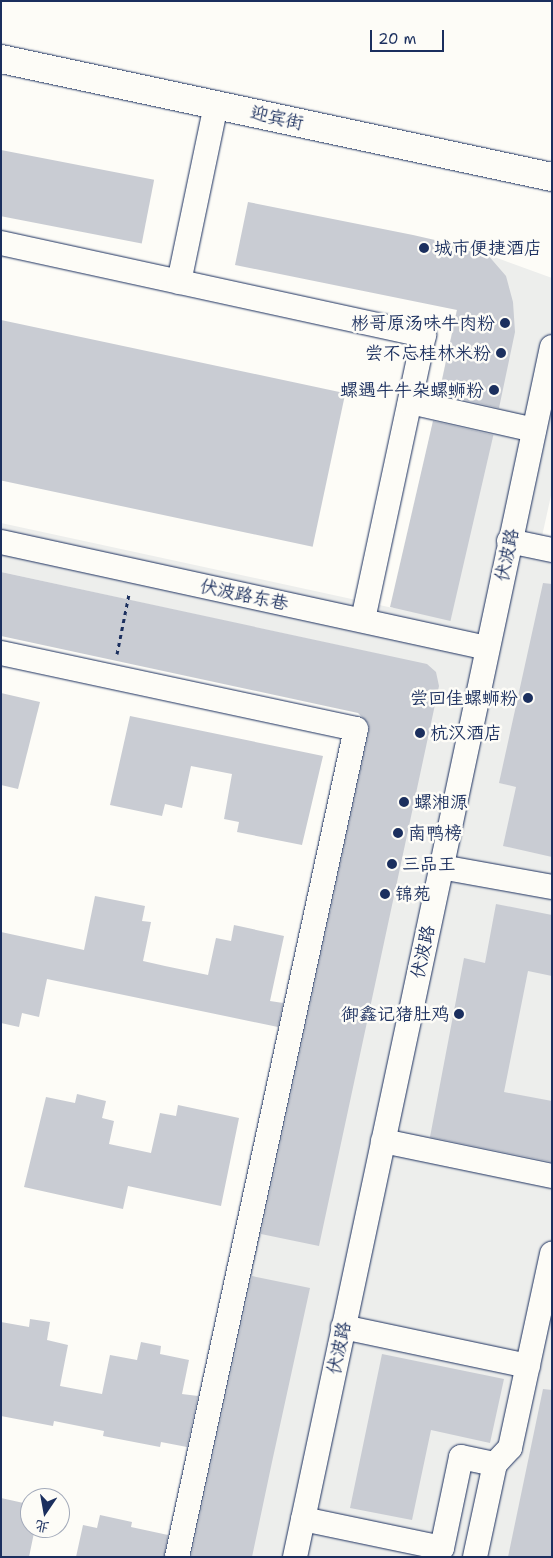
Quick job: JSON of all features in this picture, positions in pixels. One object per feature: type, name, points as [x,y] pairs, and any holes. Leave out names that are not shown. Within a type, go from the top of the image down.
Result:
[{"type":"main road","name":"迎宾街","points":[[1,59],[552,178]]},
{"type":"street","points":[[179,282],[216,105]]},
{"type":"street","points":[[1,244],[424,335],[363,620]]},
{"type":"street","name":"伏波路","points":[[295,1557],[552,347]]},
{"type":"street","points":[[410,402],[534,430]]},
{"type":"street","points":[[510,541],[552,550]]},
{"type":"street","name":"伏波路东巷","points":[[1,542],[487,648]]},
{"type":"street","points":[[1,653],[356,730],[177,1557]]},
{"type":"street","points":[[441,866],[552,887]]},
{"type":"street","points":[[383,1141],[552,1176]]},
{"type":"street","points":[[475,1557],[495,1464],[510,1448],[552,1254]]},
{"type":"street","points":[[344,1327],[528,1366]]},
{"type":"street","points":[[303,1519],[442,1548],[461,1457],[495,1464]]},
{"type":"path","points":[[112,677],[134,571]]},
{"type":"shaded area","points":[[470,248],[552,278],[552,491],[537,559],[552,563],[552,1557],[188,1557],[383,655],[1,572],[1,523],[393,608]]},
{"type":"building","points":[[1,150],[154,180],[142,244],[1,216]]},
{"type":"building","points":[[248,202],[413,235],[470,248],[487,254],[506,276],[513,302],[515,332],[499,408],[439,394],[457,310],[235,265]]},
{"type":"building","points":[[1,320],[345,393],[313,547],[1,481]]},
{"type":"building","points":[[433,421],[493,435],[450,621],[390,607]]},
{"type":"building","points":[[1,572],[427,664],[436,672],[439,686],[319,1246],[261,1234],[369,732],[369,724],[358,713],[1,636]]},
{"type":"building","points":[[543,583],[552,584],[552,857],[503,846],[516,787],[499,783]]},
{"type":"building","points":[[1,693],[40,702],[18,789],[1,785]]},
{"type":"building","points":[[130,716],[323,756],[302,845],[237,832],[239,822],[224,819],[232,774],[191,766],[182,808],[165,804],[162,816],[110,805]]},
{"type":"building","points":[[95,896],[145,906],[142,921],[151,922],[143,961],[165,966],[208,975],[216,938],[231,941],[234,925],[284,936],[270,1001],[283,1003],[278,1027],[47,979],[39,1017],[22,1013],[19,1027],[1,1023],[1,932],[84,950]]},
{"type":"building","points":[[496,904],[552,915],[552,976],[528,971],[504,1092],[552,1101],[552,1162],[430,1137],[464,958],[485,963]]},
{"type":"building","points":[[77,1094],[106,1101],[102,1118],[114,1121],[109,1144],[151,1153],[160,1113],[176,1116],[178,1105],[239,1118],[221,1206],[128,1186],[123,1209],[24,1187],[46,1097],[75,1103]]},
{"type":"building","points":[[252,1276],[310,1288],[252,1557],[191,1557]]},
{"type":"building","points":[[30,1319],[50,1322],[47,1340],[68,1345],[60,1386],[102,1394],[110,1355],[137,1360],[141,1342],[161,1346],[160,1354],[189,1360],[182,1394],[198,1396],[187,1447],[161,1442],[160,1447],[103,1436],[104,1431],[54,1421],[53,1426],[1,1416],[1,1322],[29,1327]]},
{"type":"building","points":[[382,1354],[504,1379],[490,1443],[431,1430],[412,1520],[350,1508]]},
{"type":"building","points":[[543,1389],[552,1390],[552,1557],[508,1557]]},
{"type":"building","points":[[1,1498],[20,1502],[20,1538],[33,1538],[29,1557],[1,1557]]},
{"type":"building","points":[[100,1515],[132,1522],[131,1527],[168,1535],[164,1557],[76,1557],[83,1525],[97,1528]]},
{"type":"place","name":"城市便捷酒店","points":[[424,248]]},
{"type":"place","name":"彬哥原汤味牛肉粉","points":[[505,323]]},
{"type":"place","name":"尝不忘桂林米粉","points":[[501,353]]},
{"type":"place","name":"螺遇牛牛杂螺蛳粉","points":[[494,390]]},
{"type":"place","name":"尝回佳螺蛳粉","points":[[528,698]]},
{"type":"place","name":"杭汉酒店","points":[[420,733]]},
{"type":"place","name":"螺湘源","points":[[404,802]]},
{"type":"place","name":"南鸭榜","points":[[398,833]]},
{"type":"place","name":"三品王","points":[[392,864]]},
{"type":"place","name":"锦苑","points":[[385,894]]},
{"type":"place","name":"御鑫记猪肚鸡","points":[[459,1014]]}]
